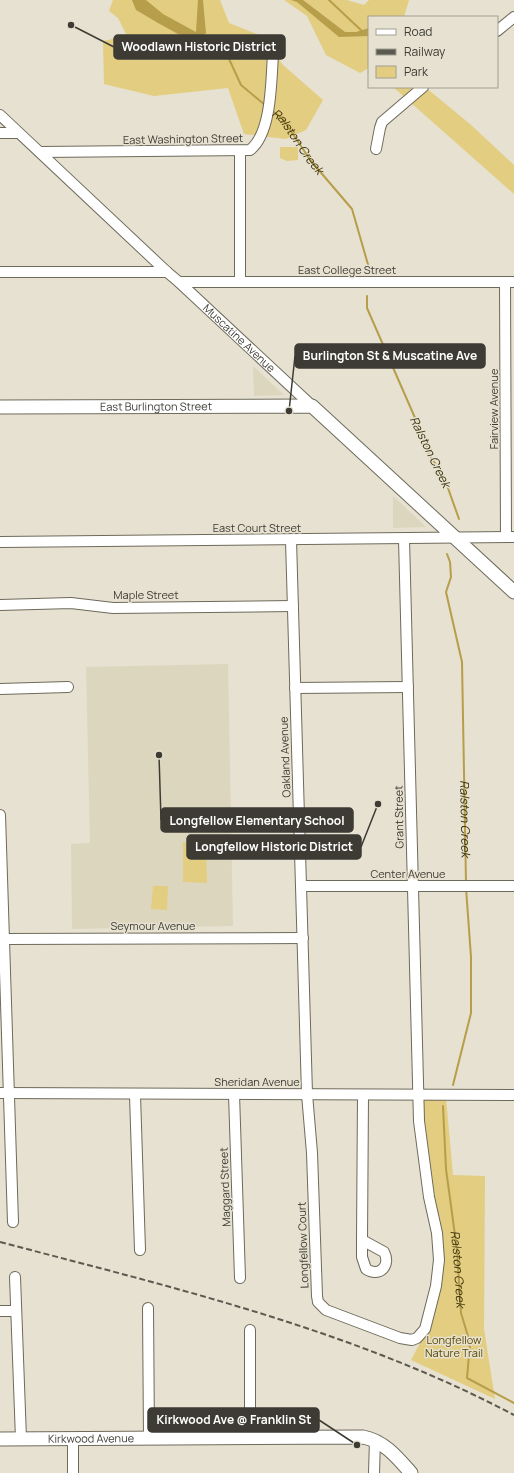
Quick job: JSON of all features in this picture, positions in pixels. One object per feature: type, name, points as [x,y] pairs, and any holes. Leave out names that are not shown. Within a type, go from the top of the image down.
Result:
[{"type":"main road","name":"East Burlington Street","points":[[0,407],[312,406]]},
{"type":"main road","name":"Muscatine Avenue","points":[[312,406],[514,592]]},
{"type":"main road","name":"Kirkwood Avenue","points":[[0,1439],[363,1437],[374,1440]]},
{"type":"main road","points":[[374,1440],[389,1450],[411,1473]]},
{"type":"street","points":[[500,28],[514,17]]},
{"type":"street","name":"East Washington Street","points":[[40,152],[250,150],[257,143],[267,114],[273,55]]},
{"type":"street","points":[[376,149],[382,122],[423,88]]},
{"type":"street","name":"Muscatine Avenue","points":[[0,115],[312,406]]},
{"type":"street","points":[[0,133],[18,133]]},
{"type":"street","points":[[240,151],[240,282]]},
{"type":"street","points":[[0,272],[167,272]]},
{"type":"street","name":"East College Street","points":[[179,282],[510,282]]},
{"type":"street","name":"Fairview Avenue","points":[[510,282],[510,537]]},
{"type":"street","name":"East Court Street","points":[[0,542],[510,537]]},
{"type":"street","name":"Grant Street","points":[[404,539],[418,1095]]},
{"type":"street","name":"Oakland Avenue","points":[[291,540],[307,1094]]},
{"type":"street","name":"Maple Street","points":[[0,605],[71,603],[112,608],[293,606]]},
{"type":"street","points":[[0,689],[68,687]]},
{"type":"street","points":[[295,688],[408,687]]},
{"type":"street","points":[[0,815],[4,939],[4,1093],[13,1222]]},
{"type":"street","name":"Center Avenue","points":[[301,886],[514,886]]},
{"type":"street","name":"Seymour Avenue","points":[[4,939],[303,938]]},
{"type":"street","name":"Sheridan Avenue","points":[[4,1093],[514,1095]]},
{"type":"street","points":[[135,1094],[140,1250]]},
{"type":"street","name":"Maggard Street","points":[[234,1094],[240,1278]]},
{"type":"street","name":"Longfellow Court","points":[[307,1094],[312,1153],[318,1302],[326,1310],[406,1340],[418,1338],[425,1329],[436,1286],[440,1260],[437,1232],[429,1197],[419,1121],[418,1095]]},
{"type":"street","points":[[362,1240],[363,1095]]},
{"type":"street","points":[[15,1277],[21,1439]]},
{"type":"street","points":[[148,1308],[149,1438]]},
{"type":"street","points":[[0,1311],[16,1311]]},
{"type":"street","points":[[250,1330],[250,1438]]},
{"type":"street","points":[[73,1439],[73,1473]]},
{"type":"street","points":[[374,1440],[374,1473]]},
{"type":"shaded area","points":[[132,0],[146,0],[163,14],[196,32],[198,0],[203,0],[206,33],[200,39],[178,34],[136,10]]},
{"type":"shaded area","points":[[291,0],[303,0],[345,32],[356,32],[368,28],[368,36],[339,37],[297,2]]},
{"type":"shaded area","points":[[253,366],[284,395],[254,396]]},
{"type":"shaded area","points":[[393,496],[426,527],[393,528]]},
{"type":"shaded area","points":[[228,664],[233,926],[72,929],[71,844],[90,843],[86,667]]},
{"type":"green space","points":[[113,0],[220,0],[229,23],[262,36],[283,65],[323,100],[306,130],[286,139],[244,134],[228,88],[154,96],[104,84],[103,41],[127,36],[118,18],[109,11]]},
{"type":"green space","points":[[284,0],[347,0],[364,5],[369,0],[409,0],[404,16],[368,16],[368,69],[360,73],[326,55],[307,16]]},
{"type":"green space","points":[[394,88],[426,88],[470,124],[514,165],[514,194]]},
{"type":"green space","points":[[280,147],[298,147],[298,160],[287,161],[280,158]]},
{"type":"green space","points":[[183,842],[196,844],[206,849],[207,883],[183,882]]},
{"type":"green space","points":[[153,886],[168,886],[167,910],[151,909]]},
{"type":"green space","name":"Longfellow Nature Trail","points":[[446,1098],[453,1175],[485,1176],[484,1329],[495,1399],[411,1360],[428,1328],[441,1279],[423,1119],[423,1099]]},
{"type":"waterway","name":"Ralston Creek","points":[[329,0],[363,32]]},
{"type":"waterway","name":"Ralston Creek","points":[[200,37],[200,39],[224,48],[241,85],[265,105]]},
{"type":"waterway","name":"Ralston Creek","points":[[271,110],[282,118],[311,161],[352,209],[369,268]]},
{"type":"waterway","name":"Ralston Creek","points":[[367,296],[367,308],[426,443],[429,455],[443,474],[459,519]]},
{"type":"waterway","name":"Ralston Creek","points":[[447,554],[450,562],[451,577],[446,592],[462,662],[466,882]]},
{"type":"waterway","name":"Ralston Creek","points":[[453,1085],[471,1013],[471,957],[466,888]]},
{"type":"waterway","name":"Ralston Creek","points":[[443,1106],[446,1169],[457,1250],[461,1313],[470,1343],[467,1378],[514,1403]]},
{"type":"railway","points":[[0,1242],[132,1276],[262,1314],[327,1335],[453,1385],[514,1415]]},
{"type":"place","name":"Woodlawn Historic District","points":[[71,25]]},
{"type":"place","name":"Burlington St & Muscatine Ave","points":[[289,411]]},
{"type":"place","name":"Longfellow Elementary School","points":[[159,755]]},
{"type":"place","name":"Longfellow Historic District","points":[[378,804]]},
{"type":"place","name":"Kirkwood Ave @ Franklin St","points":[[357,1445]]}]
